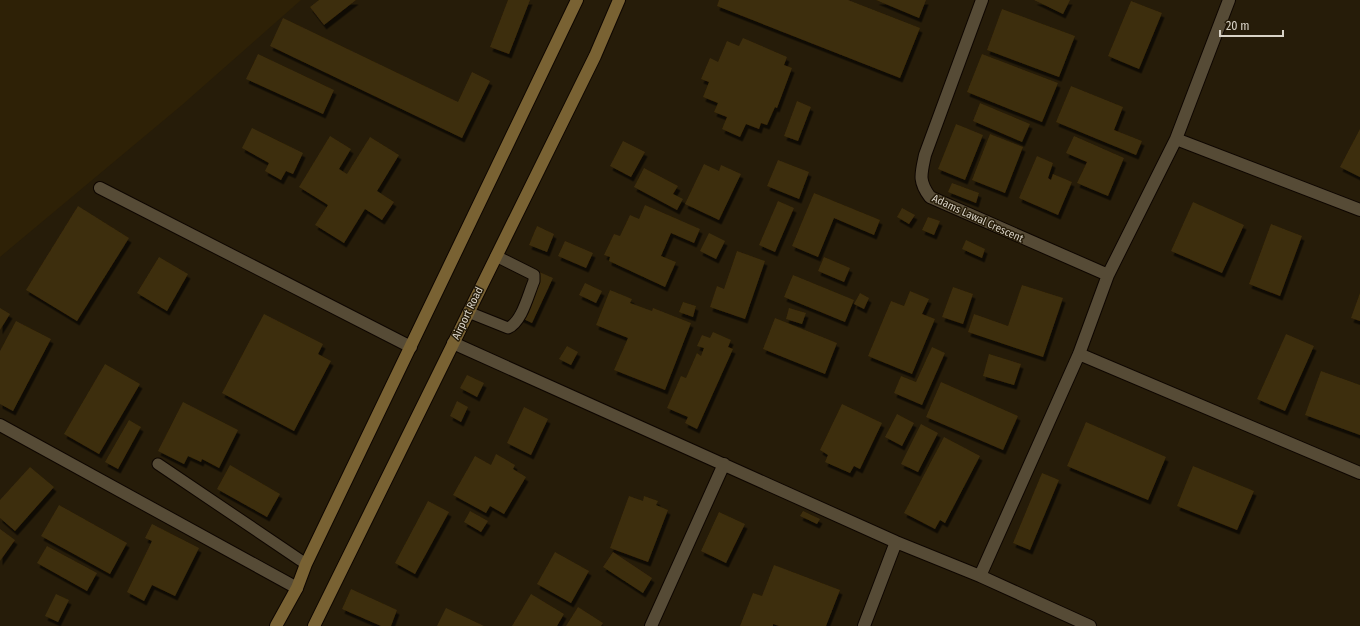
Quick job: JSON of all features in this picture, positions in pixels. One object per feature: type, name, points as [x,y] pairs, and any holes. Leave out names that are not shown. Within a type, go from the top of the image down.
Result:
[{"type":"main road","points":[[276,626],[297,588],[306,564],[577,0]]},
{"type":"main road","name":"Airport Road","points":[[314,626],[595,56],[619,0]]},
{"type":"street","name":"Adams Lawal Crescent","points":[[982,0],[924,155],[920,176],[923,187],[930,197],[1108,276]]},
{"type":"street","points":[[980,576],[1079,354],[1108,276],[1176,139],[1229,0]]},
{"type":"street","points":[[1176,139],[1360,210]]},
{"type":"street","points":[[100,188],[411,347]]},
{"type":"street","points":[[453,343],[896,542],[980,576],[1090,626]]},
{"type":"street","points":[[1079,354],[1360,473]]},
{"type":"street","points":[[0,425],[297,588]]},
{"type":"street","points":[[651,626],[724,464]]},
{"type":"street","points":[[864,626],[896,542]]},
{"type":"lane","points":[[468,312],[508,328],[513,326],[518,319],[534,281],[534,275],[496,256]]},
{"type":"lane","points":[[158,464],[306,564]]},
{"type":"shaded area","points":[[0,0],[301,0],[182,105],[0,257]]},
{"type":"building","points":[[319,0],[356,0],[324,25],[310,7]]},
{"type":"building","points":[[508,0],[530,0],[509,54],[490,47]]},
{"type":"building","points":[[719,0],[848,0],[920,28],[900,78],[717,6]]},
{"type":"building","points":[[876,0],[926,0],[919,18]]},
{"type":"building","points":[[1034,0],[1070,0],[1063,14]]},
{"type":"building","points":[[1131,1],[1162,13],[1139,69],[1108,56]]},
{"type":"building","points":[[1002,9],[1075,36],[1059,77],[987,50]]},
{"type":"building","points":[[283,18],[458,102],[472,72],[490,81],[462,138],[270,46]]},
{"type":"building","points":[[743,38],[787,57],[784,65],[792,68],[777,108],[775,107],[767,125],[761,123],[759,129],[746,124],[740,137],[722,129],[727,117],[714,112],[718,103],[703,97],[709,82],[701,79],[710,58],[718,62],[727,41],[739,46]]},
{"type":"building","points":[[258,54],[334,90],[323,114],[246,79]]},
{"type":"building","points":[[982,54],[1058,83],[1042,122],[967,92]]},
{"type":"building","points":[[1071,86],[1123,107],[1114,130],[1142,141],[1136,155],[1056,122]]},
{"type":"building","points":[[797,101],[811,107],[798,141],[784,136]]},
{"type":"building","points":[[980,103],[1030,124],[1022,142],[973,121]]},
{"type":"building","points":[[956,124],[983,135],[965,180],[938,169]]},
{"type":"building","points":[[252,128],[303,153],[293,174],[286,171],[281,180],[265,171],[269,163],[242,148]]},
{"type":"building","points":[[1360,129],[1360,177],[1340,167]]},
{"type":"building","points":[[990,134],[1023,147],[1005,193],[972,180]]},
{"type":"building","points":[[330,136],[351,149],[339,169],[347,174],[370,137],[399,155],[377,191],[394,202],[382,220],[365,209],[344,243],[315,225],[328,205],[299,187]]},
{"type":"building","points":[[1074,136],[1124,158],[1108,196],[1077,183],[1087,162],[1066,153]]},
{"type":"building","points":[[623,141],[645,152],[631,177],[610,166]]},
{"type":"building","points":[[1037,156],[1053,163],[1048,178],[1051,180],[1053,174],[1072,182],[1058,215],[1019,198]]},
{"type":"building","points":[[778,160],[809,172],[799,199],[767,186]]},
{"type":"building","points":[[704,164],[719,171],[721,165],[741,174],[719,220],[685,204]]},
{"type":"building","points":[[644,168],[678,186],[673,194],[683,199],[677,210],[634,187]]},
{"type":"building","points":[[952,183],[979,193],[976,203],[948,192]]},
{"type":"building","points":[[814,193],[880,220],[874,235],[834,218],[818,257],[792,246]]},
{"type":"building","points":[[778,201],[794,208],[775,252],[759,245]]},
{"type":"building","points":[[1193,202],[1244,225],[1222,273],[1171,251]]},
{"type":"building","points":[[645,205],[700,229],[694,243],[671,233],[661,256],[676,262],[665,287],[609,261],[610,257],[604,255],[614,234],[620,236],[630,215],[639,219]]},
{"type":"building","points":[[78,206],[129,238],[77,321],[26,290]]},
{"type":"building","points":[[902,208],[915,215],[909,224],[897,217]]},
{"type":"building","points":[[928,217],[940,221],[934,235],[922,230]]},
{"type":"building","points":[[1271,224],[1302,236],[1280,296],[1249,284]]},
{"type":"building","points":[[537,226],[554,234],[547,252],[529,245]]},
{"type":"building","points":[[709,233],[725,241],[716,259],[700,251]]},
{"type":"building","points":[[966,240],[985,249],[982,258],[962,249]]},
{"type":"building","points":[[565,241],[593,253],[586,268],[558,256]]},
{"type":"building","points":[[737,251],[765,261],[745,319],[710,307],[717,286],[724,289]]},
{"type":"building","points":[[159,257],[188,274],[167,311],[137,293]]},
{"type":"building","points":[[824,257],[850,268],[844,282],[818,271]]},
{"type":"building","points":[[537,271],[553,278],[532,323],[515,315]]},
{"type":"building","points":[[793,275],[854,300],[845,322],[784,297]]},
{"type":"building","points":[[585,283],[602,291],[596,303],[579,295]]},
{"type":"building","points":[[1022,285],[1063,298],[1043,357],[968,332],[974,314],[1008,326]]},
{"type":"building","points":[[953,287],[973,294],[963,324],[942,317]]},
{"type":"building","points":[[610,290],[632,299],[630,303],[652,311],[653,308],[691,323],[665,390],[614,370],[628,338],[596,325]]},
{"type":"building","points":[[910,291],[929,299],[922,314],[935,319],[912,374],[868,356],[891,301],[904,306]]},
{"type":"building","points":[[860,293],[869,298],[864,309],[854,304]]},
{"type":"building","points":[[1360,293],[1360,321],[1351,318]]},
{"type":"building","points":[[683,302],[696,306],[693,317],[679,312]]},
{"type":"building","points":[[0,308],[10,314],[0,330]]},
{"type":"building","points":[[789,308],[806,313],[802,324],[786,319]]},
{"type":"building","points":[[264,314],[323,344],[318,354],[331,361],[294,431],[222,393]]},
{"type":"building","points":[[775,318],[837,343],[825,374],[763,349]]},
{"type":"building","points":[[16,321],[51,339],[13,411],[0,404],[0,351]]},
{"type":"building","points":[[713,332],[731,340],[728,347],[733,349],[697,429],[685,423],[688,417],[667,408],[681,376],[686,378],[697,353],[701,356],[704,348],[697,346],[702,335],[710,338]]},
{"type":"building","points":[[1286,334],[1314,346],[1285,411],[1257,399]]},
{"type":"building","points":[[567,346],[578,352],[571,365],[559,359]]},
{"type":"building","points":[[932,347],[945,353],[922,405],[894,393],[901,376],[916,382]]},
{"type":"building","points":[[989,354],[1021,364],[1014,385],[983,376]]},
{"type":"building","points":[[105,364],[140,384],[99,454],[64,434]]},
{"type":"building","points":[[1321,371],[1360,385],[1360,435],[1305,415]]},
{"type":"building","points":[[467,375],[484,383],[477,397],[460,388]]},
{"type":"building","points":[[941,382],[1018,416],[1003,450],[926,417]]},
{"type":"building","points":[[457,401],[468,407],[461,422],[450,416]]},
{"type":"building","points":[[183,402],[238,430],[219,468],[202,459],[201,462],[188,456],[184,464],[158,451]]},
{"type":"building","points":[[842,404],[882,423],[860,469],[854,466],[850,473],[825,462],[828,455],[820,450]]},
{"type":"building","points":[[524,407],[548,419],[531,455],[507,443]]},
{"type":"building","points":[[897,414],[914,423],[902,446],[885,437]]},
{"type":"building","points":[[129,420],[141,427],[118,469],[105,462]]},
{"type":"building","points":[[1086,422],[1166,457],[1148,500],[1067,466]]},
{"type":"building","points":[[921,424],[938,433],[918,472],[901,464]]},
{"type":"building","points":[[944,437],[980,456],[945,523],[940,520],[935,529],[904,513]]},
{"type":"building","points":[[496,454],[515,465],[513,469],[526,477],[504,514],[490,506],[486,513],[453,495],[475,456],[491,465]]},
{"type":"building","points":[[230,465],[280,494],[267,517],[217,489]]},
{"type":"building","points":[[1193,466],[1254,491],[1237,530],[1177,506]]},
{"type":"building","points":[[30,467],[54,487],[15,531],[0,518],[0,500]]},
{"type":"building","points":[[1042,473],[1059,480],[1030,550],[1013,543]]},
{"type":"building","points":[[629,496],[643,501],[644,496],[658,501],[656,505],[668,510],[648,562],[610,548]]},
{"type":"building","points":[[428,501],[449,512],[415,574],[395,563]]},
{"type":"building","points":[[59,505],[127,543],[110,574],[41,536]]},
{"type":"building","points":[[470,511],[488,521],[481,532],[464,522]]},
{"type":"building","points":[[803,511],[820,519],[817,524],[800,516]]},
{"type":"building","points":[[719,512],[745,524],[726,563],[701,551]]},
{"type":"building","points":[[152,524],[199,548],[175,596],[152,585],[144,601],[127,592],[152,541],[145,538]]},
{"type":"building","points":[[0,529],[15,540],[0,561]]},
{"type":"building","points":[[47,546],[97,573],[87,591],[37,563]]},
{"type":"building","points":[[555,552],[589,571],[571,603],[537,584]]},
{"type":"building","points":[[613,552],[652,578],[643,593],[603,567]]},
{"type":"building","points":[[774,565],[840,590],[826,626],[779,626],[773,624],[773,626],[740,626],[753,593],[762,596]]},
{"type":"building","points":[[351,589],[397,610],[391,626],[381,626],[342,609]]},
{"type":"building","points":[[56,594],[69,600],[58,622],[45,616]]},
{"type":"building","points":[[531,594],[564,614],[557,626],[512,626]]},
{"type":"building","points":[[578,607],[603,623],[601,626],[566,626]]},
{"type":"building","points":[[446,608],[484,626],[437,626]]}]
